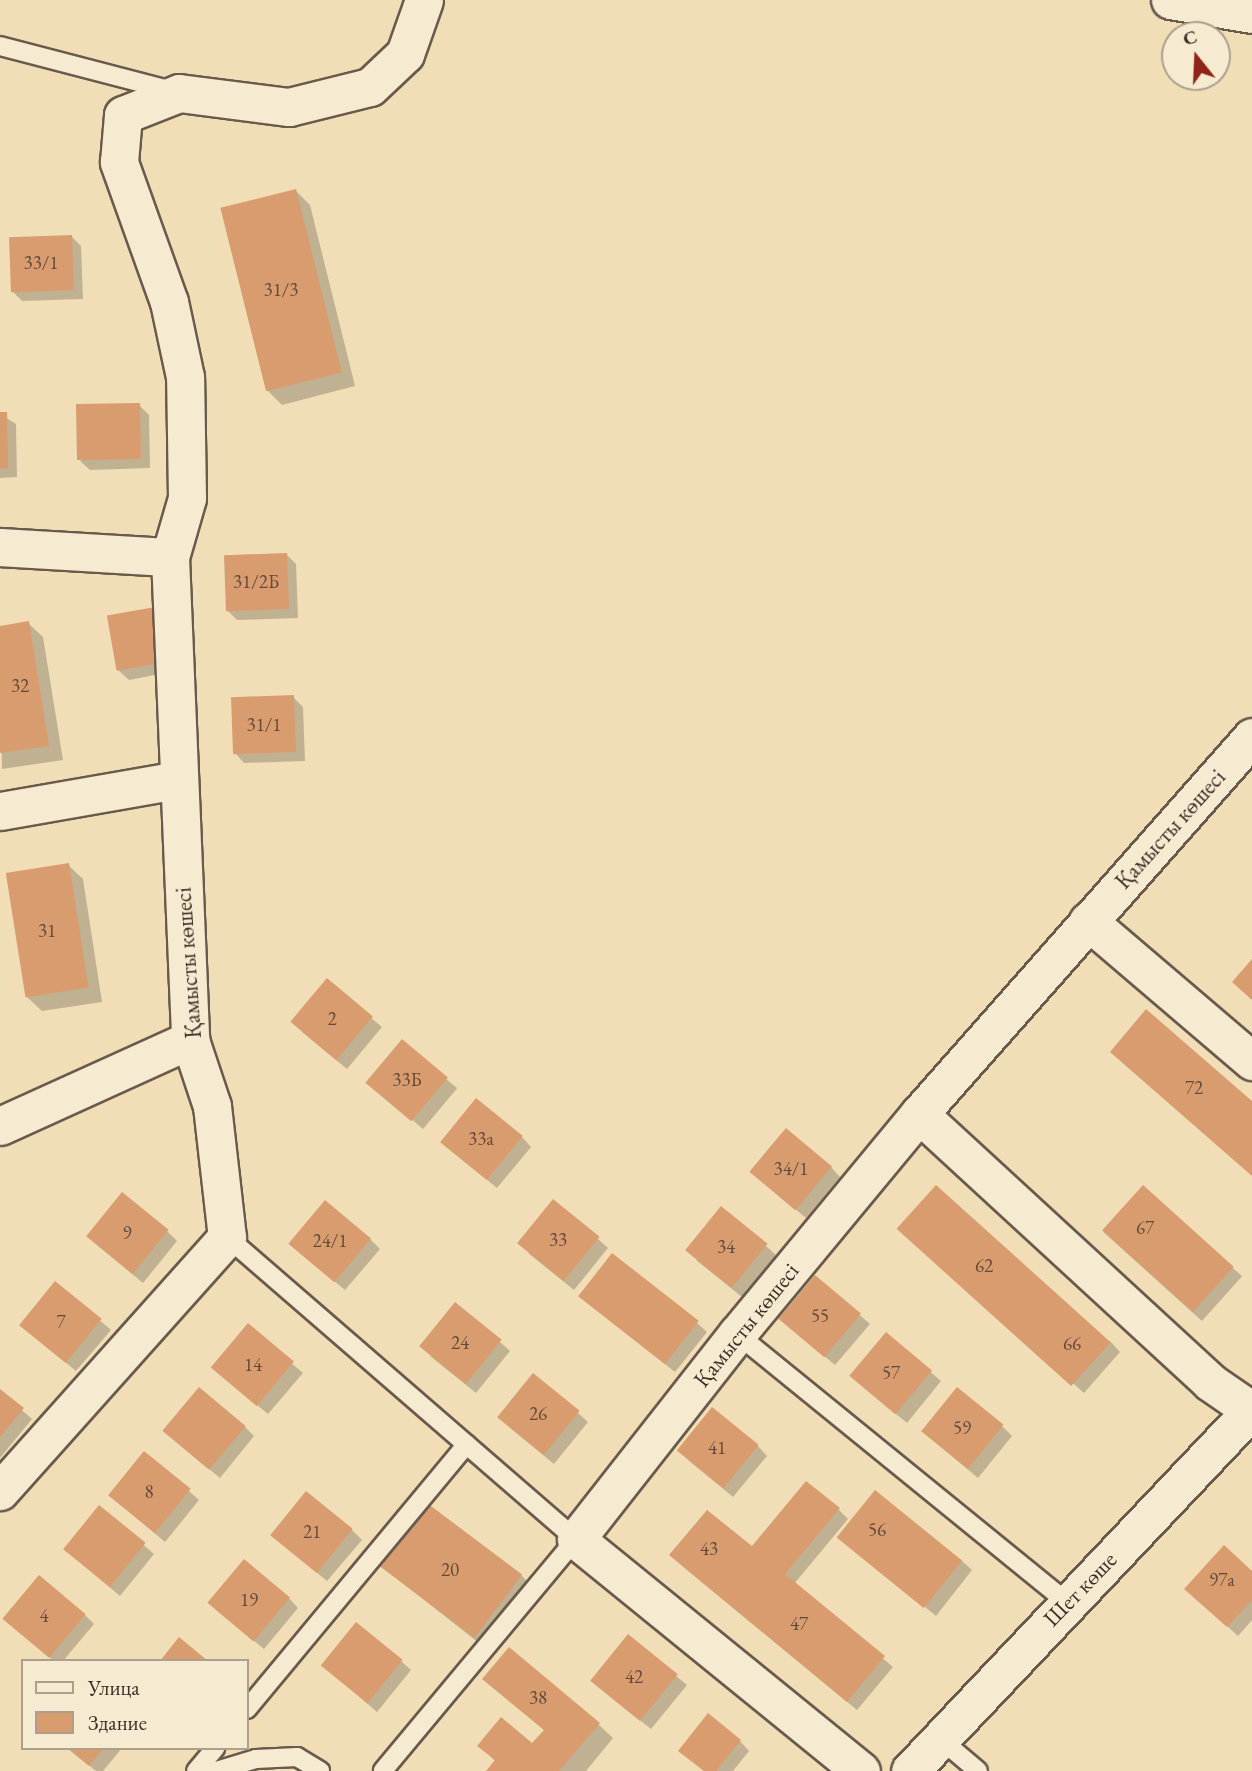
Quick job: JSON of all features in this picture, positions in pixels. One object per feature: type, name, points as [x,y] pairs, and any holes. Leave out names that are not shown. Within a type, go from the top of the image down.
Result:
[{"type":"main road","points":[[1171,0],[1252,14]]},
{"type":"street","points":[[179,93],[289,107],[370,87],[405,54],[424,0]]},
{"type":"street","name":"Қамысты көшесі","points":[[179,93],[123,115],[119,162],[169,302],[185,377],[187,498],[170,557],[177,780],[190,1040],[212,1106],[228,1237]]},
{"type":"street","points":[[0,547],[170,557]]},
{"type":"street","name":"Қамысты көшесі","points":[[576,1539],[737,1334],[919,1114],[1252,737]]},
{"type":"street","points":[[0,811],[177,780]]},
{"type":"street","points":[[1088,921],[1252,1061]]},
{"type":"street","points":[[0,1126],[190,1040]]},
{"type":"street","points":[[919,1114],[1210,1382],[1252,1410]]},
{"type":"street","points":[[0,1491],[228,1237]]},
{"type":"street","name":"Шет көше","points":[[909,1771],[1252,1410]]},
{"type":"street","points":[[576,1539],[861,1771]]},
{"type":"lane","points":[[0,46],[179,93]]},
{"type":"lane","points":[[228,1237],[576,1539],[383,1771]]},
{"type":"lane","points":[[737,1334],[1067,1602]]},
{"type":"lane","points":[[248,1708],[467,1444]]},
{"type":"lane","points":[[939,1738],[978,1771]]},
{"type":"lane","points":[[196,1771],[213,1750]]},
{"type":"lane","points":[[216,1771],[256,1759],[297,1757],[320,1771]]},
{"type":"building","points":[[296,189],[342,372],[266,391],[220,208]]},
{"type":"building","points":[[72,235],[74,290],[11,292],[9,237]]},
{"type":"building","points":[[140,403],[141,459],[77,460],[76,404]]},
{"type":"building","points":[[0,412],[7,412],[8,468],[0,469]]},
{"type":"building","points":[[287,553],[289,609],[226,611],[224,555]]},
{"type":"building","points":[[161,606],[171,661],[117,671],[107,616]]},
{"type":"building","points":[[29,621],[49,746],[0,753],[0,626]]},
{"type":"building","points":[[294,695],[296,752],[233,754],[231,697]]},
{"type":"building","points":[[69,863],[89,987],[25,997],[6,873]]},
{"type":"building","points":[[1252,959],[1252,1000],[1232,982]]},
{"type":"building","points":[[327,978],[373,1017],[336,1060],[290,1022]]},
{"type":"building","points":[[1146,1009],[1252,1101],[1252,1176],[1110,1052]]},
{"type":"building","points":[[402,1039],[448,1078],[411,1121],[365,1083]]},
{"type":"building","points":[[476,1098],[523,1136],[487,1180],[440,1142]]},
{"type":"building","points":[[786,1128],[832,1167],[795,1210],[749,1172]]},
{"type":"building","points":[[936,1185],[1111,1342],[1071,1386],[897,1229]]},
{"type":"building","points":[[1143,1185],[1234,1267],[1193,1312],[1102,1230]]},
{"type":"building","points":[[122,1192],[169,1230],[133,1274],[86,1236]]},
{"type":"building","points":[[553,1199],[600,1237],[564,1281],[517,1243]]},
{"type":"building","points":[[325,1200],[371,1239],[334,1282],[288,1244]]},
{"type":"building","points":[[721,1206],[768,1244],[732,1288],[685,1250]]},
{"type":"building","points":[[612,1253],[699,1321],[665,1364],[578,1296]]},
{"type":"building","points":[[815,1275],[861,1314],[824,1357],[778,1319]]},
{"type":"building","points":[[55,1281],[102,1319],[66,1363],[19,1325]]},
{"type":"building","points":[[455,1302],[502,1340],[466,1384],[419,1346]]},
{"type":"building","points":[[248,1323],[294,1362],[257,1406],[211,1367]]},
{"type":"building","points":[[886,1332],[932,1371],[895,1414],[849,1376]]},
{"type":"building","points":[[533,1373],[580,1411],[544,1455],[497,1417]]},
{"type":"building","points":[[199,1387],[246,1426],[209,1470],[162,1431]]},
{"type":"building","points":[[957,1387],[1004,1425],[968,1469],[921,1431]]},
{"type":"building","points":[[0,1389],[24,1408],[0,1437]]},
{"type":"building","points":[[712,1407],[759,1445],[723,1488],[677,1451]]},
{"type":"building","points":[[144,1451],[191,1489],[155,1533],[108,1495]]},
{"type":"building","points":[[806,1481],[840,1508],[785,1574],[885,1656],[847,1702],[669,1555],[707,1510],[752,1546]]},
{"type":"building","points":[[875,1490],[962,1560],[924,1608],[837,1537]]},
{"type":"building","points":[[306,1491],[353,1529],[317,1573],[270,1535]]},
{"type":"building","points":[[427,1503],[522,1575],[474,1638],[379,1566]]},
{"type":"building","points":[[99,1505],[146,1543],[110,1587],[63,1549]]},
{"type":"building","points":[[1224,1545],[1252,1571],[1252,1600],[1227,1627],[1184,1589]]},
{"type":"building","points":[[244,1559],[290,1598],[253,1641],[207,1603]]},
{"type":"building","points":[[39,1575],[86,1614],[49,1658],[2,1619]]},
{"type":"building","points":[[356,1622],[403,1660],[367,1703],[321,1666]]},
{"type":"building","points":[[628,1634],[678,1674],[640,1721],[590,1681]]},
{"type":"building","points":[[179,1637],[206,1659],[162,1659]]},
{"type":"building","points":[[509,1647],[600,1723],[559,1771],[486,1771],[495,1760],[477,1746],[501,1717],[532,1743],[544,1730],[482,1679]]},
{"type":"building","points":[[708,1713],[741,1740],[716,1771],[704,1771],[678,1751]]},
{"type":"building","points":[[69,1750],[102,1750],[89,1766]]}]
